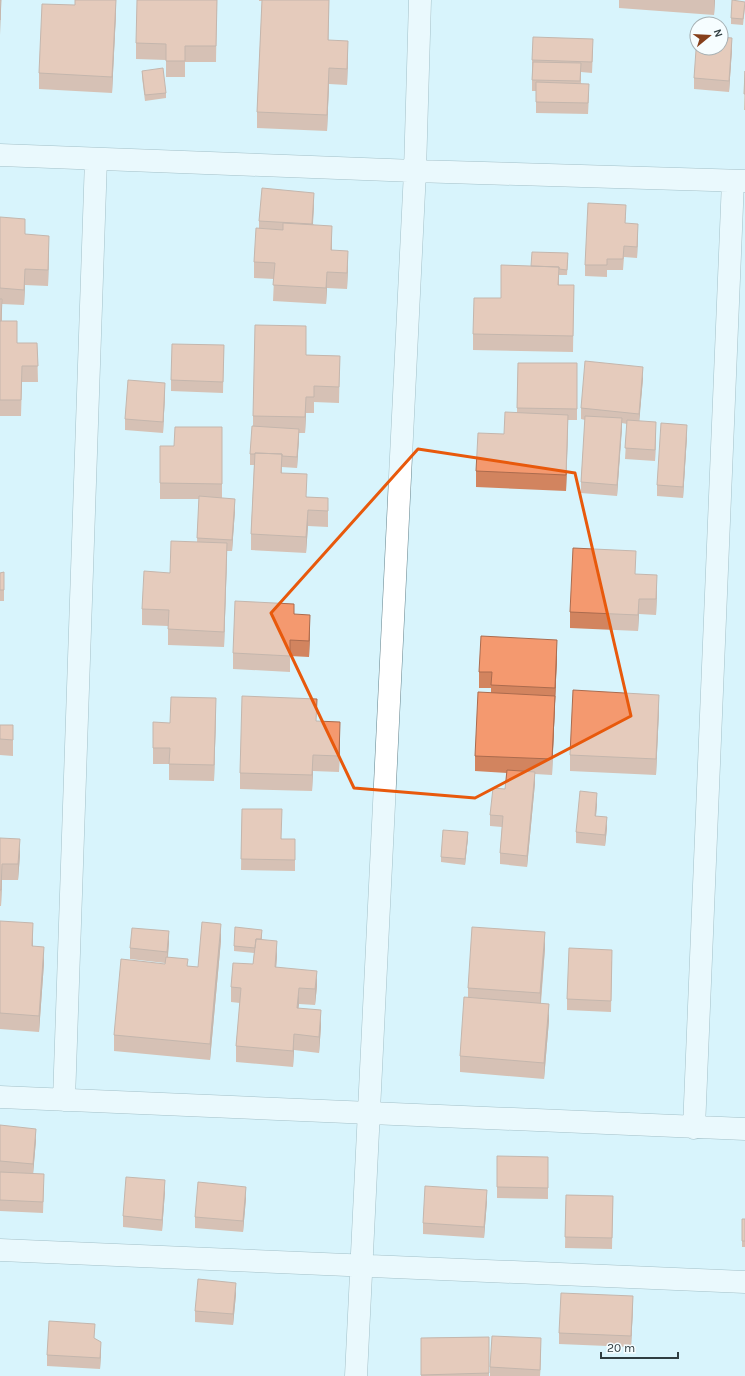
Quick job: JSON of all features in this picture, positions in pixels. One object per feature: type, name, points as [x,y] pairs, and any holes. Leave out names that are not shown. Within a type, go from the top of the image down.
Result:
[{"type":"street","points":[[356,1376],[415,171],[420,0]]},
{"type":"street","points":[[0,155],[415,171],[739,181],[694,1128]]},
{"type":"street","points":[[64,1100],[96,159]]},
{"type":"street","points":[[0,1096],[369,1114],[745,1129]]},
{"type":"street","points":[[0,1250],[745,1282]]},
{"type":"highlighted area","points":[[418,449],[575,473],[631,716],[475,798],[354,788],[271,613]]},
{"type":"building","points":[[75,0],[116,0],[112,77],[39,73],[42,4],[75,5]]},
{"type":"building","points":[[137,0],[217,0],[216,46],[185,46],[185,61],[166,61],[166,44],[136,43]]},
{"type":"building","points":[[262,0],[329,0],[328,40],[348,41],[347,69],[329,68],[327,115],[257,112]]},
{"type":"building","points":[[732,0],[745,2],[743,19],[731,18]]},
{"type":"building","points":[[533,37],[593,39],[592,62],[532,60]]},
{"type":"building","points":[[729,38],[732,38],[729,81],[694,78],[696,56],[729,56]]},
{"type":"building","points":[[533,62],[581,63],[580,81],[532,80]]},
{"type":"building","points":[[163,68],[166,93],[145,95],[142,71]]},
{"type":"building","points":[[745,71],[745,94],[744,94]]},
{"type":"building","points":[[536,82],[589,84],[588,103],[536,102]]},
{"type":"building","points":[[262,188],[314,193],[312,224],[259,221]]},
{"type":"building","points":[[588,203],[626,205],[625,223],[638,224],[637,247],[624,246],[623,259],[607,259],[607,265],[585,265]]},
{"type":"building","points":[[0,217],[25,219],[25,234],[49,236],[48,270],[25,269],[24,290],[0,288]]},
{"type":"building","points":[[283,223],[332,226],[331,250],[348,251],[347,273],[327,272],[326,288],[273,285],[275,263],[254,262],[256,228],[283,230]]},
{"type":"building","points":[[532,252],[568,253],[567,270],[559,269],[559,267],[531,266]]},
{"type":"building","points":[[501,265],[559,267],[558,285],[574,285],[573,336],[473,334],[474,298],[501,298]]},
{"type":"building","points":[[0,299],[2,299],[1,321],[0,321]]},
{"type":"building","points":[[0,321],[17,321],[17,343],[37,343],[38,366],[22,366],[21,400],[0,400]]},
{"type":"building","points":[[255,325],[306,326],[306,355],[340,356],[339,387],[314,386],[314,397],[306,397],[305,417],[253,416]]},
{"type":"building","points":[[172,344],[224,345],[223,382],[171,380]]},
{"type":"building","points":[[585,361],[643,367],[639,414],[581,408]]},
{"type":"building","points":[[518,363],[577,363],[577,409],[517,408]]},
{"type":"building","points":[[128,380],[165,383],[163,422],[125,419]]},
{"type":"building","points":[[505,412],[568,415],[566,475],[476,471],[478,433],[504,434]]},
{"type":"building","points":[[585,416],[622,418],[617,485],[581,482]]},
{"type":"building","points":[[627,420],[656,422],[655,450],[625,448]]},
{"type":"building","points":[[661,423],[687,425],[683,487],[657,485]]},
{"type":"building","points":[[252,426],[299,429],[297,457],[282,456],[282,454],[250,454]]},
{"type":"building","points":[[175,427],[222,427],[222,484],[160,483],[160,446],[174,446]]},
{"type":"building","points":[[255,453],[282,454],[281,473],[307,474],[306,497],[328,498],[328,511],[308,510],[306,537],[251,534]]},
{"type":"building","points":[[199,496],[235,499],[232,540],[197,538]]},
{"type":"building","points":[[171,541],[227,543],[224,632],[168,629],[169,610],[142,609],[144,571],[170,573]]},
{"type":"building","points":[[573,548],[636,551],[635,574],[657,575],[656,599],[639,599],[638,615],[570,612]]},
{"type":"building","points":[[4,572],[4,590],[0,590],[0,573]]},
{"type":"building","points":[[235,601],[294,604],[294,614],[310,615],[309,641],[290,640],[290,656],[233,653]]},
{"type":"building","points":[[481,636],[557,640],[555,688],[491,685],[492,672],[479,672]]},
{"type":"building","points":[[573,690],[659,695],[656,759],[570,755]]},
{"type":"building","points":[[478,692],[555,696],[552,759],[475,756]]},
{"type":"building","points":[[242,696],[317,699],[316,721],[340,722],[339,756],[313,755],[312,775],[240,773]]},
{"type":"building","points":[[171,697],[216,698],[214,765],[169,764],[170,748],[153,748],[153,722],[170,723]]},
{"type":"building","points":[[0,725],[13,725],[13,740],[0,739]]},
{"type":"building","points":[[507,770],[535,772],[527,856],[500,853],[503,816],[490,815],[493,788],[505,789]]},
{"type":"building","points":[[580,791],[597,793],[595,816],[607,817],[605,835],[576,832]]},
{"type":"building","points":[[242,809],[282,809],[281,839],[295,839],[295,860],[241,859]]},
{"type":"building","points":[[443,830],[468,832],[465,859],[441,857]]},
{"type":"building","points":[[0,838],[20,839],[18,864],[2,864],[1,890],[0,890]]},
{"type":"building","points":[[0,921],[33,923],[32,946],[44,947],[39,1016],[0,1013]]},
{"type":"building","points":[[202,922],[221,924],[210,1044],[114,1035],[121,959],[165,964],[166,957],[188,959],[187,966],[198,967]]},
{"type":"building","points":[[235,927],[262,930],[261,939],[256,939],[255,948],[234,946]]},
{"type":"building","points":[[472,927],[545,932],[540,993],[468,988]]},
{"type":"building","points":[[132,928],[169,931],[167,952],[130,948]]},
{"type":"building","points":[[256,939],[277,941],[275,967],[317,971],[315,989],[299,988],[297,1008],[321,1010],[319,1037],[294,1034],[293,1051],[236,1046],[241,988],[231,987],[233,963],[253,964]]},
{"type":"building","points":[[569,948],[612,950],[611,1001],[567,999]]},
{"type":"building","points":[[464,997],[549,1004],[544,1063],[460,1056]]},
{"type":"building","points":[[0,1125],[36,1129],[33,1164],[0,1161]]},
{"type":"building","points":[[497,1156],[548,1157],[548,1188],[497,1187]]},
{"type":"building","points":[[0,1172],[44,1174],[43,1202],[0,1200]]},
{"type":"building","points":[[126,1177],[165,1180],[162,1220],[123,1216]]},
{"type":"building","points":[[198,1182],[246,1187],[243,1221],[195,1217]]},
{"type":"building","points":[[425,1186],[487,1190],[484,1227],[423,1223]]},
{"type":"building","points":[[566,1195],[613,1196],[612,1238],[565,1237]]},
{"type":"building","points":[[742,1219],[745,1219],[745,1241],[742,1241]]},
{"type":"building","points":[[198,1279],[236,1283],[233,1314],[195,1311]]},
{"type":"building","points":[[561,1293],[633,1296],[631,1336],[559,1333]]},
{"type":"building","points":[[49,1321],[95,1324],[94,1338],[101,1342],[100,1358],[47,1355]]},
{"type":"building","points":[[492,1336],[541,1338],[540,1370],[490,1367]]},
{"type":"building","points":[[489,1337],[489,1373],[421,1375],[421,1338]]}]
